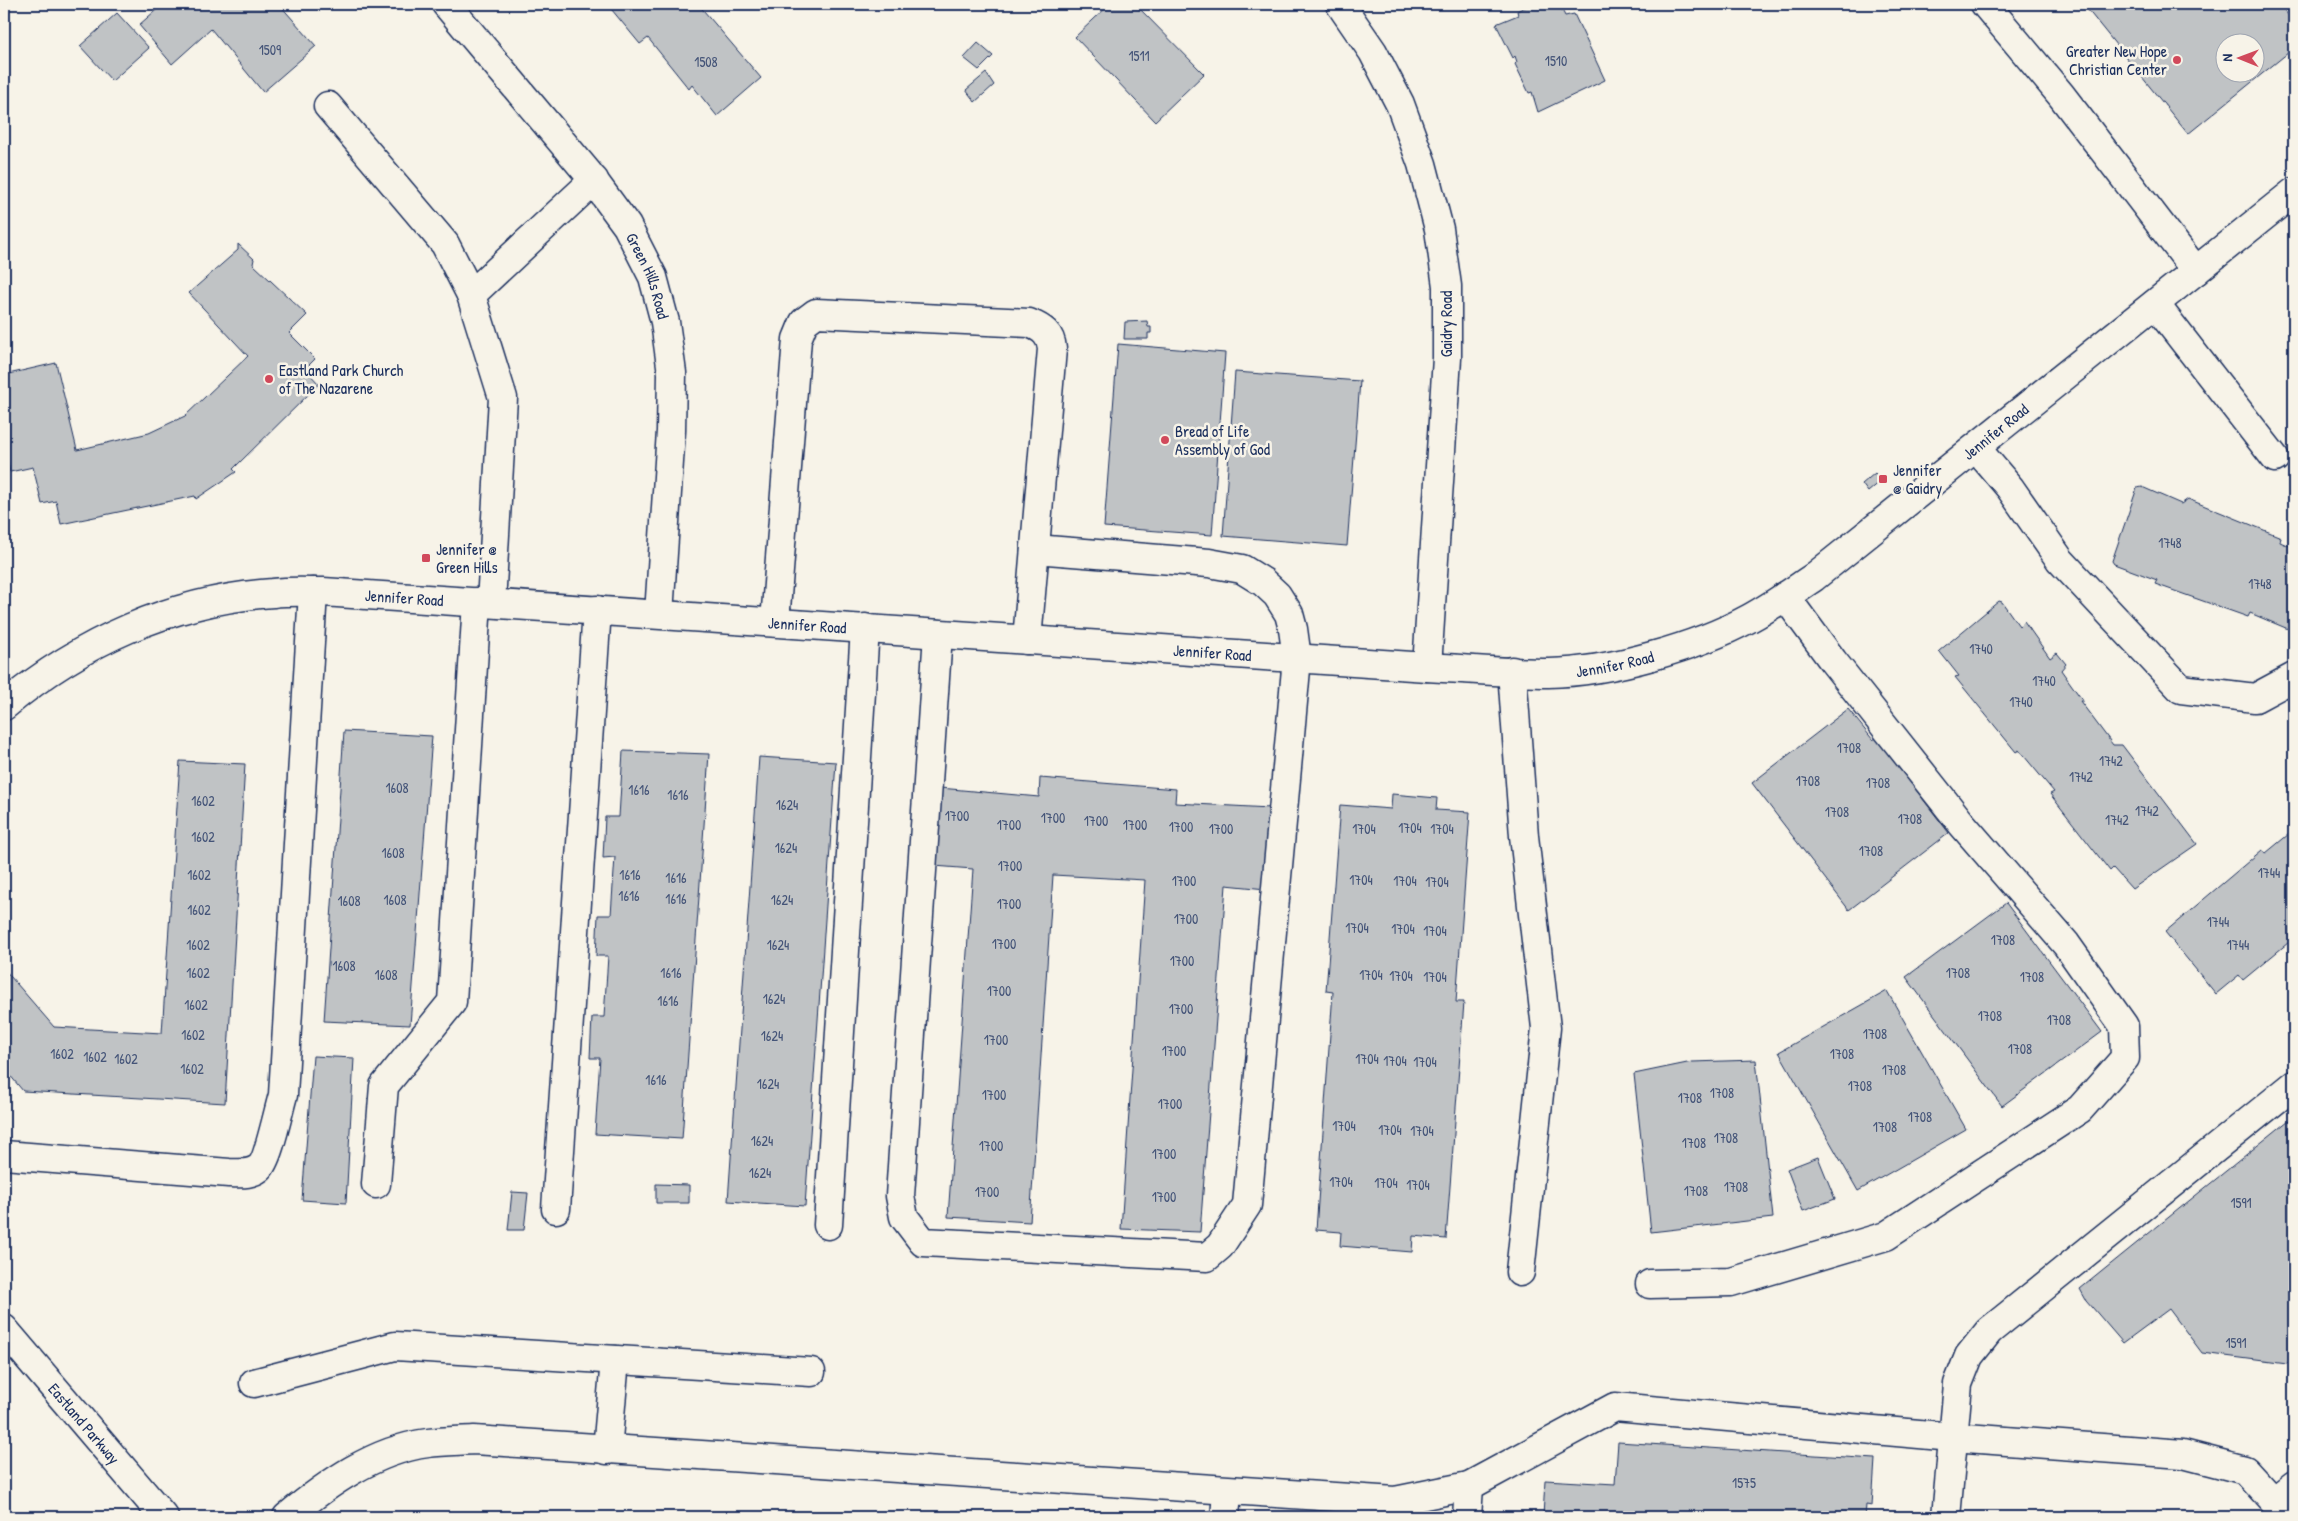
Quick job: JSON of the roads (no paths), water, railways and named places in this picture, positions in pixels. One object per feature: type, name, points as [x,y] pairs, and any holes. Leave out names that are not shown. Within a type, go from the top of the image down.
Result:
[{"type":"street","name":"Green Hills Road","points":[[446,4],[594,180],[627,226],[652,277],[665,322],[672,372],[671,421],[659,614]]},
{"type":"street","name":"Gaidry Road","points":[[1340,4],[1373,52],[1400,104],[1422,164],[1439,229],[1447,286],[1447,358],[1427,667]]},
{"type":"street","points":[[1985,4],[2061,95],[2196,271]]},
{"type":"street","points":[[328,106],[445,244],[471,295],[503,398],[484,603],[452,1002],[384,1086],[376,1184]]},
{"type":"street","points":[[471,295],[594,180]]},
{"type":"street","name":"Jennifer Road","points":[[4,706],[60,664],[104,638],[163,614],[212,602],[273,593],[313,592],[1427,667],[1549,673],[1588,669],[1656,654],[1715,634],[1749,618],[1814,577],[2294,193]]},
{"type":"street","points":[[2155,304],[2275,458]]},
{"type":"street","points":[[775,622],[797,339],[804,322],[816,313],[1029,323],[1042,328],[1050,337],[1052,349],[1027,640]]},
{"type":"street","points":[[1976,448],[2010,488],[2060,560],[2181,689],[2255,698],[2294,678]]},
{"type":"street","points":[[938,634],[900,1196],[904,1217],[923,1242],[1207,1257],[1220,1246],[1247,1205],[1296,658],[1294,629],[1289,614],[1277,595],[1264,582],[1242,569],[1209,563],[1035,549]]},
{"type":"street","points":[[4,1155],[229,1174],[249,1173],[261,1167],[267,1154],[283,1094],[313,592]]},
{"type":"street","points":[[1650,1284],[1731,1282],[1886,1236],[2080,1109],[2126,1058],[2124,1026],[2066,944],[1962,824],[1833,662],[1785,596]]},
{"type":"street","points":[[556,1209],[597,610]]},
{"type":"street","points":[[828,1225],[865,628]]},
{"type":"street","points":[[1512,671],[1524,836],[1546,1028],[1520,1272]]},
{"type":"street","points":[[1946,1517],[1958,1384],[1969,1356],[1989,1331],[2294,1085]]},
{"type":"street","name":"Eastland Parkway","points":[[4,1329],[164,1517]]},
{"type":"street","points":[[254,1383],[394,1346],[811,1372]]},
{"type":"street","points":[[608,1450],[615,1360]]},
{"type":"street","points":[[287,1517],[361,1464],[399,1450],[426,1443],[474,1440],[1226,1504],[1396,1501],[1469,1486],[1615,1407],[1953,1437],[2183,1454],[2245,1470],[2285,1501]]},
{"type":"street","points":[[1467,1517],[1469,1486]]},
{"type":"place","name":"Greater New Hope Christian Center","points":[[2177,60]]},
{"type":"place","name":"Eastland Park Church of The Nazarene","points":[[269,379]]},
{"type":"place","name":"Bread of Life Assembly of God","points":[[1165,440]]},
{"type":"place","name":"Jennifer @ Gaidry","points":[[1883,479]]},
{"type":"place","name":"Jennifer @ Green Hills","points":[[426,558]]}]
